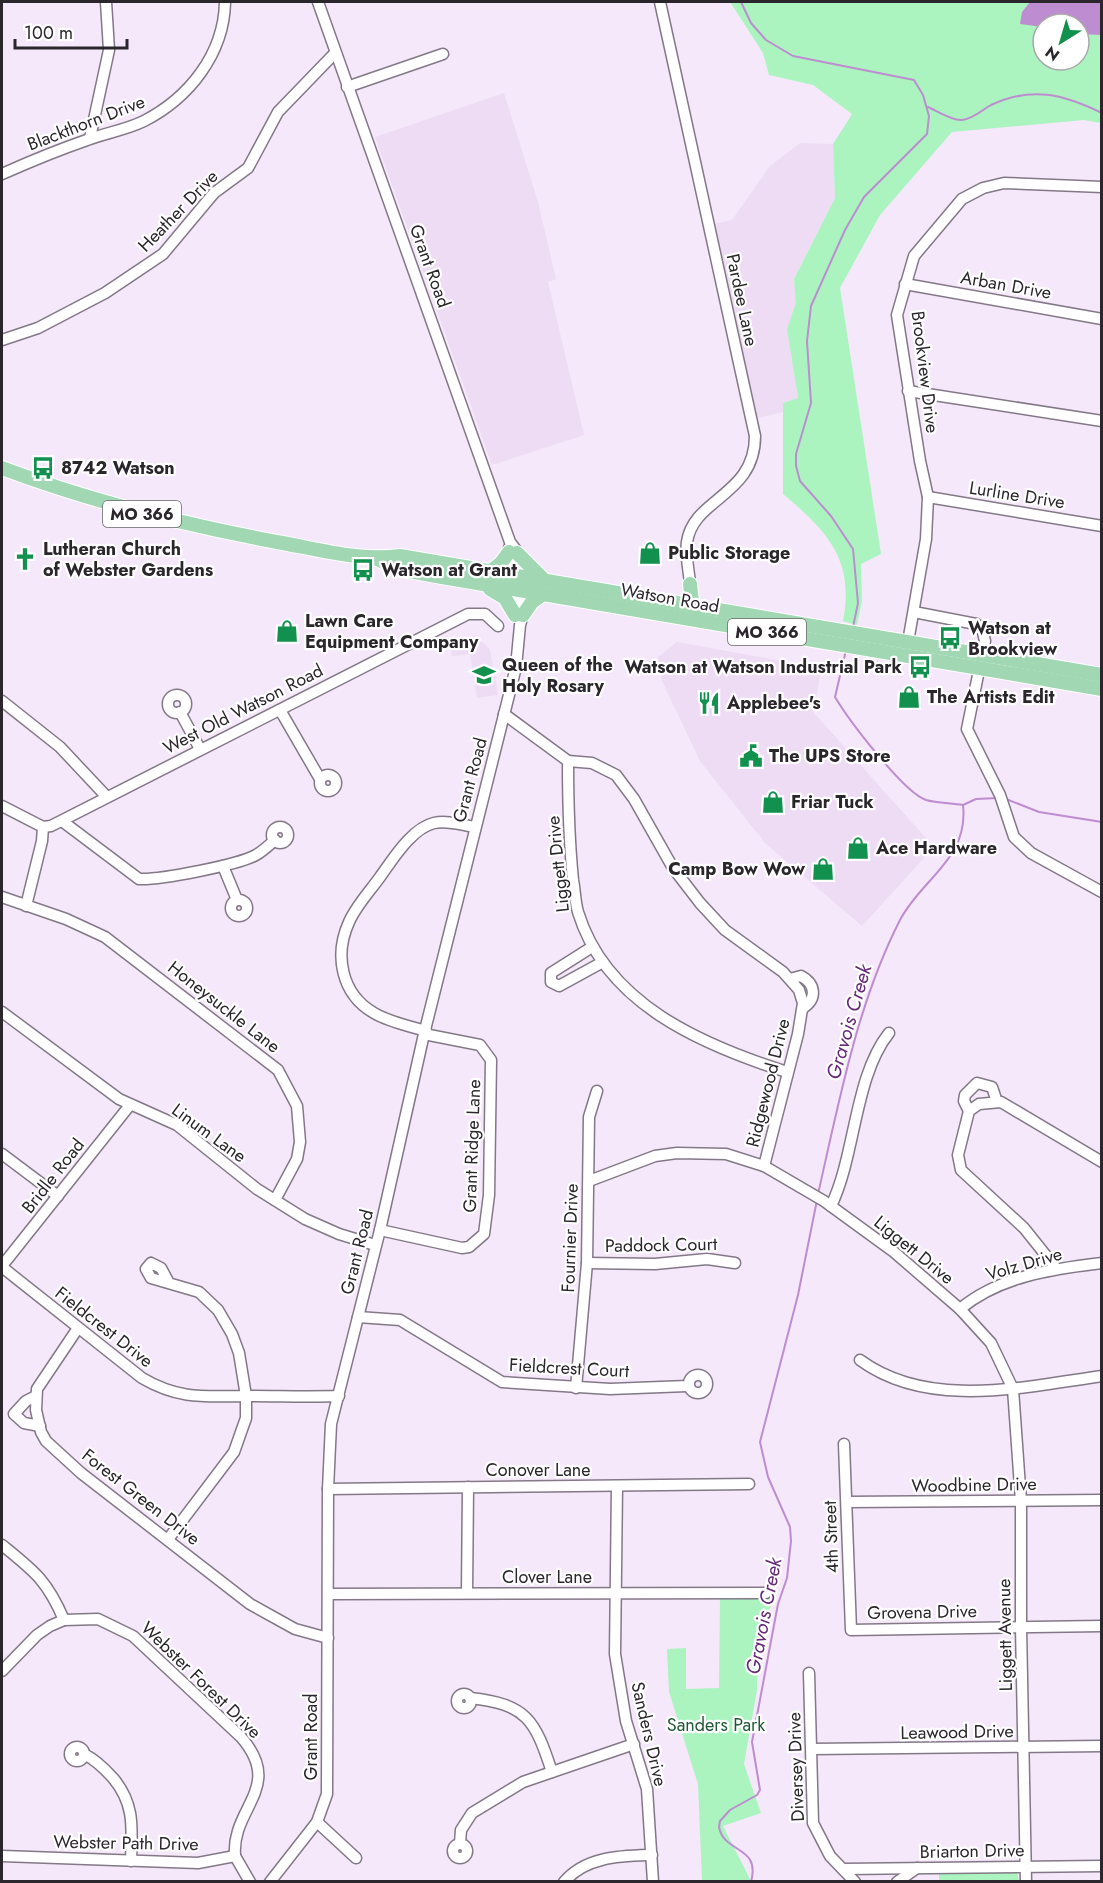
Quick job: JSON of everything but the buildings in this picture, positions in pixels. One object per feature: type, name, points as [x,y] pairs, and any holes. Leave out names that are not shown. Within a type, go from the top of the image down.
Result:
[{"type":"main road","name":"Watson Road","points":[[2,468],[94,500],[177,523],[377,559],[398,569],[483,584],[517,583],[696,611],[980,661],[1101,675]]},
{"type":"main road","points":[[483,584],[505,598],[519,618],[544,587],[512,549],[501,563],[490,571]]},
{"type":"main road","name":"Watson Road","points":[[377,559],[400,556],[490,571],[517,583]]},
{"type":"main road","points":[[690,584],[696,611]]},
{"type":"main road","points":[[690,584],[696,611]]},
{"type":"main road","name":"Watson Road","points":[[544,587],[696,611]]},
{"type":"main road","name":"Watson Road","points":[[861,641],[908,642],[1101,689]]},
{"type":"street","points":[[90,138],[109,50],[106,2]]},
{"type":"street","name":"Blackthorn Drive","points":[[2,174],[90,138],[142,122],[167,107],[194,82],[217,45],[225,2]]},
{"type":"street","name":"Grant Road","points":[[270,1881],[317,1822],[327,1794],[328,1489],[331,1424],[380,1230],[474,827],[518,657],[519,618],[512,549],[318,2]]},
{"type":"street","name":"Pardee Lane","points":[[660,2],[755,436],[755,450],[743,477],[697,519],[690,530],[687,542],[690,584]]},
{"type":"street","name":"Heather Drive","points":[[2,340],[38,328],[105,294],[163,254],[214,193],[248,168],[278,112],[335,53]]},
{"type":"street","points":[[347,87],[443,54]]},
{"type":"street","name":"Brookview Drive","points":[[908,642],[926,539],[928,497],[908,391],[897,315],[914,256],[962,199],[983,188],[1004,183],[1101,187]]},
{"type":"street","name":"Arban Drive","points":[[905,284],[1101,318]]},
{"type":"street","points":[[908,391],[1101,421]]},
{"type":"street","name":"Lurline Drive","points":[[928,497],[1101,526]]},
{"type":"street","points":[[914,612],[976,624],[985,634],[967,729],[1002,799],[1014,837],[1031,853],[1101,892]]},
{"type":"street","name":"West Old Watson Road","points":[[43,827],[62,821],[200,748],[468,614],[485,614],[498,626]]},
{"type":"street","points":[[2,701],[60,747],[106,796]]},
{"type":"street","points":[[280,710],[320,779]]},
{"type":"street","points":[[180,712],[200,748]]},
{"type":"street","points":[[504,714],[568,761]]},
{"type":"street","name":"Liggett Drive","points":[[568,761],[569,842],[577,910],[601,963],[636,1000],[653,1013],[740,1057],[787,1072]]},
{"type":"street","name":"Ridgewood Drive","points":[[568,761],[592,763],[616,775],[634,799],[673,868],[700,903],[725,930],[790,979],[799,990],[803,1008],[764,1166]]},
{"type":"street","points":[[2,806],[43,827],[42,842],[26,906]]},
{"type":"street","points":[[62,821],[139,879],[151,879],[223,866],[255,856],[275,840]]},
{"type":"street","points":[[425,1033],[373,1013],[356,998],[340,965],[342,938],[350,919],[394,857],[423,828],[434,823],[449,822],[474,827]]},
{"type":"street","points":[[223,866],[237,900]]},
{"type":"street","name":"Honeysuckle Lane","points":[[2,897],[66,919],[105,937],[278,1070],[297,1106],[300,1142],[297,1160],[275,1200]]},
{"type":"street","points":[[592,947],[551,973],[551,982],[559,986],[601,963]]},
{"type":"street","name":"Linum Lane","points":[[2,1012],[130,1105],[177,1125],[275,1200],[313,1223],[375,1245]]},
{"type":"street","name":"Grant Ridge Lane","points":[[380,1230],[462,1248],[469,1247],[484,1234],[489,1195],[490,1060],[480,1045],[425,1033]]},
{"type":"street","points":[[828,1204],[840,1184],[873,1055],[889,1033]]},
{"type":"street","points":[[998,1102],[992,1087],[977,1083],[965,1095],[964,1101],[969,1111],[958,1155],[961,1170],[1024,1228],[1056,1268]]},
{"type":"street","name":"Fournier Drive","points":[[576,1388],[587,1263],[589,1117],[597,1091]]},
{"type":"street","points":[[969,1111],[980,1104],[998,1102],[1101,1162]]},
{"type":"street","name":"Bridle Road","points":[[2,1267],[130,1105]]},
{"type":"street","name":"Liggett Drive","points":[[588,1181],[655,1156],[677,1153],[726,1154],[764,1166],[810,1192],[894,1252],[960,1309],[991,1343],[1013,1389]]},
{"type":"street","points":[[2,1154],[58,1196]]},
{"type":"street","name":"Paddock Court","points":[[587,1263],[655,1264],[707,1259],[735,1263]]},
{"type":"street","name":"Volz Drive","points":[[960,1309],[995,1286],[1056,1268],[1101,1263]]},
{"type":"street","name":"Fieldcrest Drive","points":[[2,1267],[156,1386],[179,1394],[226,1398],[339,1396]]},
{"type":"street","points":[[169,1282],[200,1293],[218,1310],[232,1334],[246,1396],[246,1418],[234,1452],[169,1538]]},
{"type":"street","name":"Fieldcrest Court","points":[[358,1317],[400,1320],[502,1382],[610,1389],[687,1386]]},
{"type":"street","points":[[40,1426],[24,1424],[14,1414],[26,1401],[36,1396],[44,1376],[78,1328]]},
{"type":"street","points":[[860,1360],[890,1378],[929,1388],[1013,1389],[1101,1376]]},
{"type":"street","name":"Liggett Avenue","points":[[1013,1389],[1021,1501],[1026,1881]]},
{"type":"street","name":"Forest Green Drive","points":[[36,1396],[36,1410],[46,1441],[81,1473],[169,1538],[250,1604],[295,1629],[328,1638]]},
{"type":"street","name":"4th Street","points":[[844,1444],[851,1630]]},
{"type":"street","name":"Conover Lane","points":[[328,1489],[749,1484]]},
{"type":"street","name":"Sanders Drive","points":[[617,1486],[615,1654],[626,1721],[647,1789],[653,1881]]},
{"type":"street","points":[[467,1593],[468,1487]]},
{"type":"street","name":"Woodbine Drive","points":[[847,1502],[1101,1500]]},
{"type":"street","points":[[2,1545],[42,1579],[52,1592],[64,1620]]},
{"type":"street","name":"Clover Lane","points":[[329,1594],[766,1593]]},
{"type":"street","name":"Webster Forest Drive","points":[[2,1671],[37,1635],[64,1620],[98,1619],[122,1628],[249,1746],[257,1763],[259,1782],[253,1801],[236,1835],[235,1856]]},
{"type":"street","name":"Grovena Drive","points":[[851,1630],[1101,1626]]},
{"type":"street","name":"Diversey Drive","points":[[809,1673],[813,1823],[825,1849],[855,1881]]},
{"type":"street","points":[[470,1698],[510,1705],[528,1719],[540,1736],[552,1772]]},
{"type":"street","points":[[460,1843],[461,1830],[472,1813],[523,1782],[634,1744]]},
{"type":"street","name":"Leawood Drive","points":[[812,1749],[1101,1746]]},
{"type":"street","points":[[84,1754],[100,1763],[125,1793],[129,1802],[133,1823],[131,1861]]},
{"type":"street","points":[[317,1822],[356,1858]]},
{"type":"street","points":[[564,1881],[575,1871],[602,1860],[652,1855]]},
{"type":"street","name":"Webster Path Drive","points":[[2,1856],[198,1863],[235,1856]]},
{"type":"street","points":[[235,1856],[250,1881]]},
{"type":"street","name":"Briarton Drive","points":[[844,1869],[1101,1866]]},
{"type":"street","points":[[897,1881],[916,1868]]},
{"type":"shaded area","points":[[1030,2],[1101,2],[1101,35],[1091,35],[1091,12],[1031,12],[1031,25],[1020,24],[1022,12]]},
{"type":"shaded area","points":[[504,93],[538,202],[556,279],[548,282],[584,435],[492,465],[375,137]]},
{"type":"shaded area","points":[[800,143],[833,144],[835,198],[794,279],[797,303],[787,329],[798,398],[783,403],[783,412],[758,418],[714,224],[732,220],[770,166]]},
{"type":"shaded area","name":"Queen of the Holy Rosary","points":[[475,636],[478,642],[483,642],[490,650],[498,695],[477,698],[470,654],[452,656],[449,641]]},
{"type":"shaded area","points":[[677,642],[821,668],[814,713],[934,847],[862,926],[765,843],[700,761],[662,681],[658,657]]},
{"type":"green space","points":[[730,2],[1101,2],[1101,123],[1084,120],[952,132],[880,215],[840,288],[881,554],[861,564],[862,601],[857,625],[843,621],[846,600],[845,581],[834,548],[813,521],[783,494],[783,403],[798,398],[787,329],[796,303],[794,279],[835,198],[833,144],[852,114],[813,85],[769,75],[763,53]]},
{"type":"green space","name":"Sanders Park","points":[[720,1596],[774,1596],[758,1642],[757,1690],[744,1764],[761,1813],[723,1826],[751,1881],[702,1881],[698,1784],[669,1692],[667,1649],[686,1648],[686,1689],[719,1688]]},
{"type":"green space","points":[[939,1871],[1017,1872],[1019,1881],[939,1881]]},
{"type":"waterway","name":"Gravois Creek","points":[[741,2],[751,23],[766,40],[793,56],[914,80],[923,95],[929,116],[927,134],[864,197],[845,230],[811,306],[807,341],[811,403],[796,454],[796,466],[800,481],[831,516],[853,549],[858,603],[853,627]]},
{"type":"waterway","points":[[928,107],[949,117],[962,120],[1006,99],[1033,94],[1060,97],[1102,113]]},
{"type":"waterway","name":"Gravois Creek","points":[[818,1194],[851,1054],[872,985],[900,920],[909,905],[952,854],[963,824],[963,805],[926,800],[904,784],[863,737],[835,697],[846,650]]},
{"type":"waterway","points":[[963,805],[976,799],[998,798]]},
{"type":"waterway","points":[[1006,799],[1039,812],[1102,822]]},
{"type":"waterway","name":"Gravois Creek","points":[[751,1882],[753,1870],[747,1855],[728,1842],[722,1836],[719,1827],[720,1821],[730,1810],[757,1795],[760,1790],[752,1742],[778,1604],[787,1578],[791,1541],[790,1527],[768,1477],[760,1442],[798,1295],[817,1200]]},
{"type":"place","name":"8742 Watson","points":[[43,468]]},
{"type":"place","name":"Public Storage","points":[[650,553]]},
{"type":"place","name":"Lutheran Church of Webster Gardens","points":[[25,559]]},
{"type":"place","name":"Watson at Grant","points":[[363,570]]},
{"type":"place","name":"Lawn Care Equipment Company","points":[[287,631]]},
{"type":"place","name":"Watson at Brookview","points":[[950,638]]},
{"type":"place","name":"Watson at Watson Industrial Park","points":[[920,667]]},
{"type":"place","name":"Queen of the Holy Rosary","points":[[484,675]]},
{"type":"place","name":"The Artists Edit","points":[[909,697]]},
{"type":"place","name":"Applebee's","points":[[709,703]]},
{"type":"place","name":"The UPS Store","points":[[751,756]]},
{"type":"place","name":"Friar Tuck","points":[[773,802]]},
{"type":"place","name":"Ace Hardware","points":[[858,848]]},
{"type":"place","name":"Camp Bow Wow","points":[[823,869]]}]
